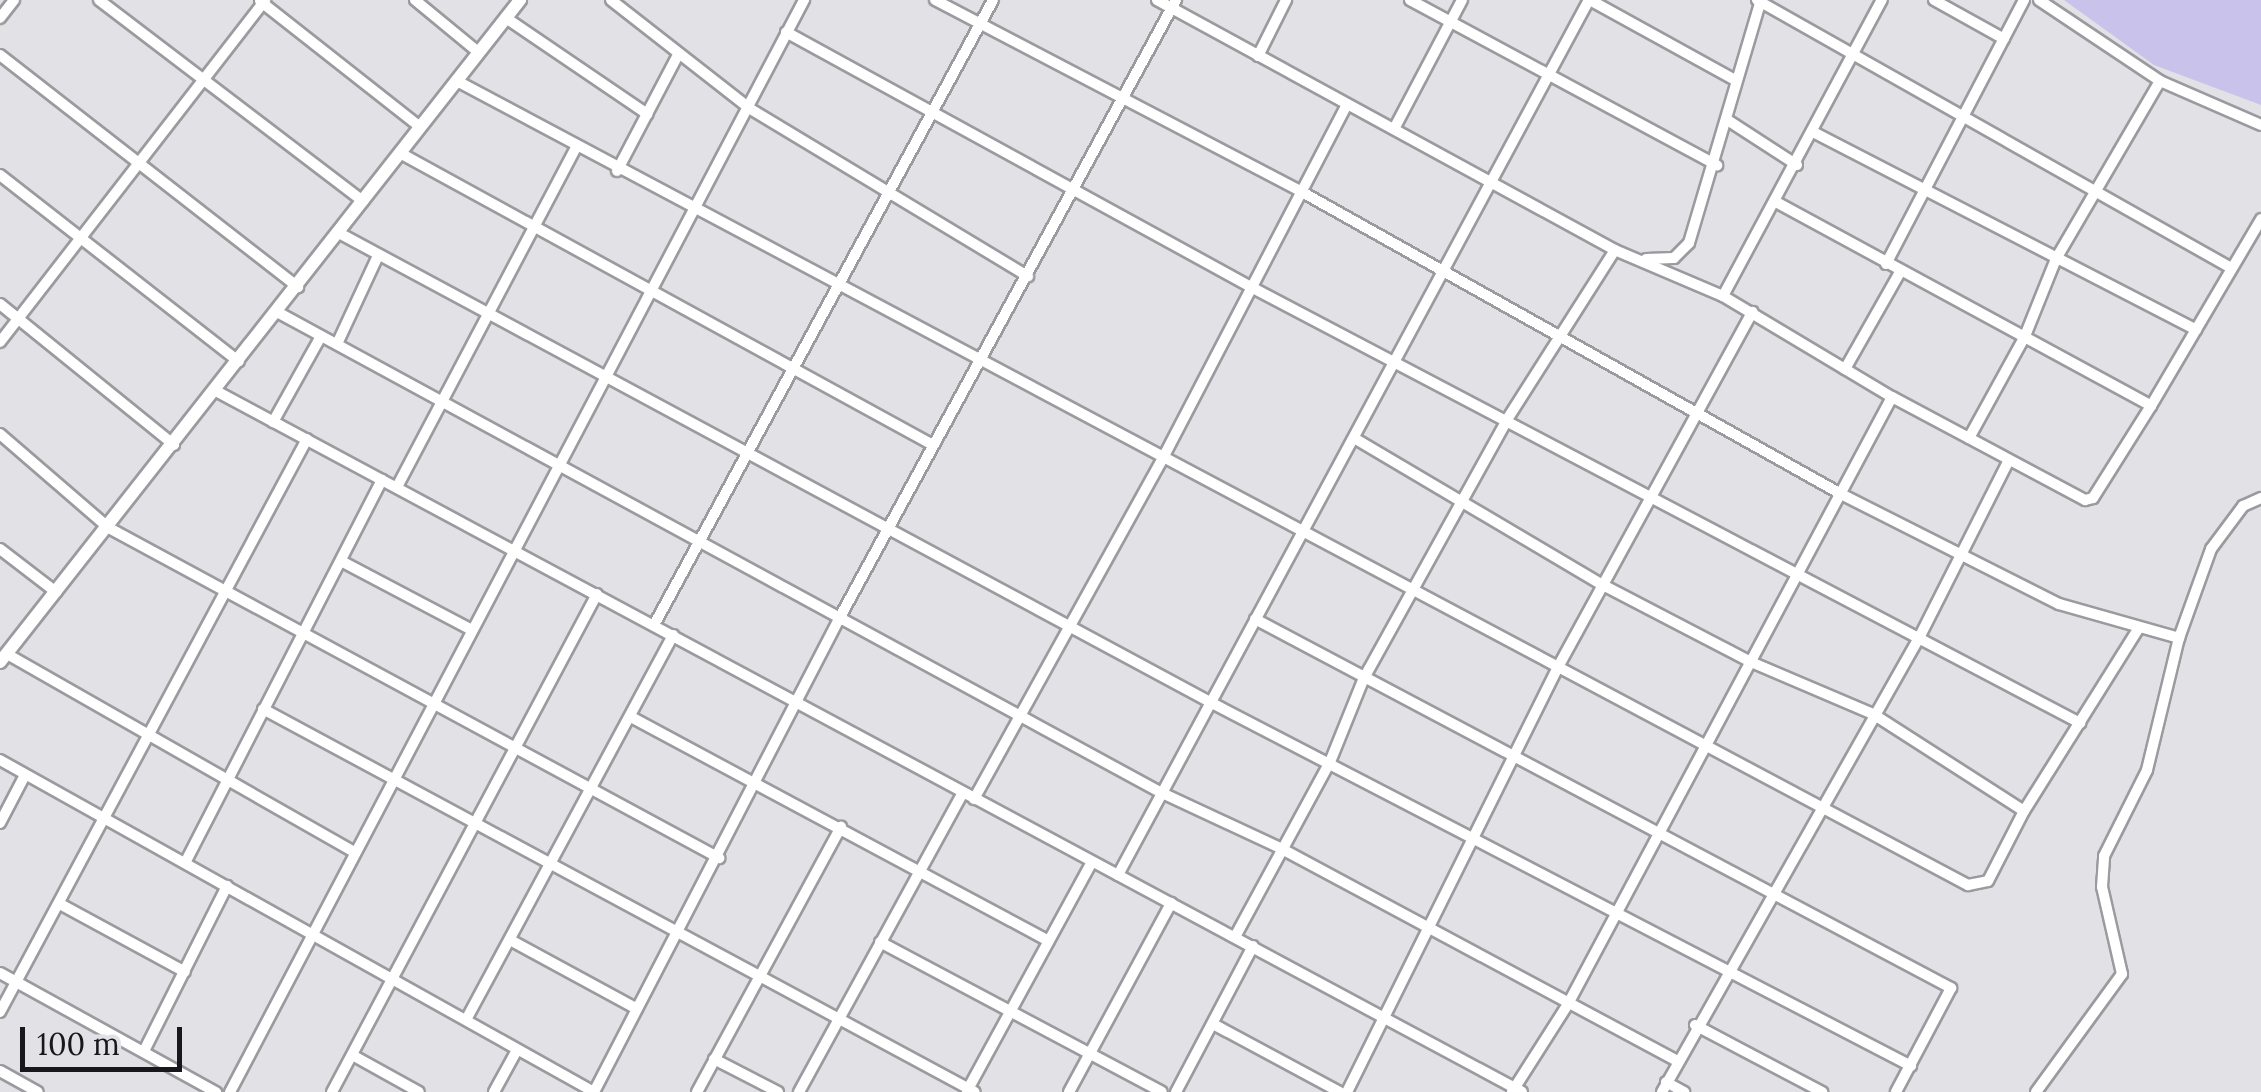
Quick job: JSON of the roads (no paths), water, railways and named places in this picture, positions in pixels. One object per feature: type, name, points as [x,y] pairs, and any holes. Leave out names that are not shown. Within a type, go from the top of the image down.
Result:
[{"type":"street","points":[[0,18],[14,0]]},
{"type":"street","points":[[99,0],[363,201]]},
{"type":"street","points":[[416,0],[478,52]]},
{"type":"street","points":[[354,852],[4,658],[520,0]]},
{"type":"street","points":[[611,0],[749,108],[886,196],[1028,276]]},
{"type":"street","points":[[230,1092],[434,705],[512,548],[804,0]]},
{"type":"street","points":[[935,0],[1302,192],[1840,494],[2059,604],[2138,630],[2178,638]]},
{"type":"street","points":[[654,625],[992,0]]},
{"type":"street","points":[[1157,0],[1174,4],[1258,56],[1615,250],[1723,296],[1892,398],[2090,500],[2151,406],[2261,219]]},
{"type":"street","points":[[1258,56],[1286,0]]},
{"type":"street","points":[[1410,0],[1717,165]]},
{"type":"street","points":[[1394,129],[1462,0]]},
{"type":"street","points":[[1118,875],[1589,0],[1735,80]]},
{"type":"street","points":[[1723,296],[1815,133],[1882,0]]},
{"type":"street","points":[[1934,0],[2004,39]]},
{"type":"street","points":[[1886,264],[1967,116],[2024,0]]},
{"type":"street","points":[[2039,0],[2160,82],[2261,125]]},
{"type":"street","points":[[0,342],[262,1],[420,127]]},
{"type":"street","points":[[1637,258],[1682,253],[1717,165],[1735,80],[1760,1],[2231,268]]},
{"type":"street","points":[[0,760],[468,1018],[594,1092],[720,858],[840,617],[1174,4]]},
{"type":"street","points":[[506,18],[647,114]]},
{"type":"street","points":[[786,32],[1251,287],[1396,359],[2080,722]]},
{"type":"street","points":[[0,55],[298,287]]},
{"type":"street","points":[[617,171],[678,55]]},
{"type":"street","points":[[456,81],[617,171],[697,206],[839,282],[980,364],[1304,526],[1704,745],[1979,886],[1988,882],[2024,811],[2138,630]]},
{"type":"street","points":[[1969,438],[2025,336],[2056,258],[2160,82]]},
{"type":"street","points":[[799,1092],[920,872],[1019,715],[1166,454],[1347,104]]},
{"type":"street","points":[[1729,121],[1797,166]]},
{"type":"street","points":[[1815,133],[2196,330]]},
{"type":"street","points":[[397,487],[484,314],[576,148]]},
{"type":"street","points":[[400,153],[933,445]]},
{"type":"street","points":[[0,175],[238,362]]},
{"type":"street","points":[[1776,202],[2151,406]]},
{"type":"street","points":[[339,233],[377,258],[1210,702],[1731,969],[1911,1066]]},
{"type":"street","points":[[1236,936],[1330,762],[1364,678],[1556,333],[1615,250]]},
{"type":"street","points":[[336,344],[377,258]]},
{"type":"street","points":[[1846,369],[1900,272]]},
{"type":"street","points":[[0,304],[174,446]]},
{"type":"street","points":[[1212,1024],[1344,1092],[1558,667],[1752,312]]},
{"type":"street","points":[[278,313],[701,539],[1160,792],[1282,849],[1676,1060]]},
{"type":"street","points":[[273,422],[321,336]]},
{"type":"street","points":[[216,391],[1383,1015],[1516,1091],[1568,1004],[1892,398]]},
{"type":"street","points":[[0,434],[109,528],[720,858]]},
{"type":"street","points":[[1354,438],[1464,498],[1603,586],[1751,662],[1874,714],[2024,811]]},
{"type":"street","points":[[0,1012],[307,440]]},
{"type":"street","points":[[1684,1092],[1664,1087],[1676,1060],[1779,891],[1821,804],[1920,636],[1959,552],[2009,460]]},
{"type":"street","points":[[185,863],[382,480]]},
{"type":"street","points":[[2036,1092],[2122,974],[2102,886],[2104,856],[2147,770],[2178,638],[2211,549],[2243,506],[2261,498]]},
{"type":"street","points":[[0,549],[56,592]]},
{"type":"street","points":[[341,561],[472,630]]},
{"type":"street","points":[[332,1092],[354,1056],[389,977],[517,748],[596,594]]},
{"type":"street","points":[[1255,619],[1656,835],[1779,891],[1951,988],[1896,1092]]},
{"type":"street","points":[[468,1018],[673,635]]},
{"type":"street","points":[[263,709],[970,1091],[1092,862]]},
{"type":"street","points":[[630,716],[1050,940]]},
{"type":"street","points":[[0,823],[26,775]]},
{"type":"street","points":[[697,1092],[841,827]]},
{"type":"street","points":[[144,1050],[227,886]]},
{"type":"street","points":[[1069,1092],[1171,903]]},
{"type":"street","points":[[60,904],[185,972]]},
{"type":"street","points":[[512,941],[637,1008]]},
{"type":"street","points":[[880,942],[1162,1092]]},
{"type":"street","points":[[1176,1092],[1253,946]]},
{"type":"street","points":[[0,973],[216,1092]]},
{"type":"street","points":[[1695,1025],[1822,1092]]},
{"type":"street","points":[[494,1092],[517,1050]]},
{"type":"street","points":[[354,1056],[420,1092]]},
{"type":"street","points":[[714,1060],[778,1092]]},
{"type":"street","points":[[0,1071],[38,1092]]}]
